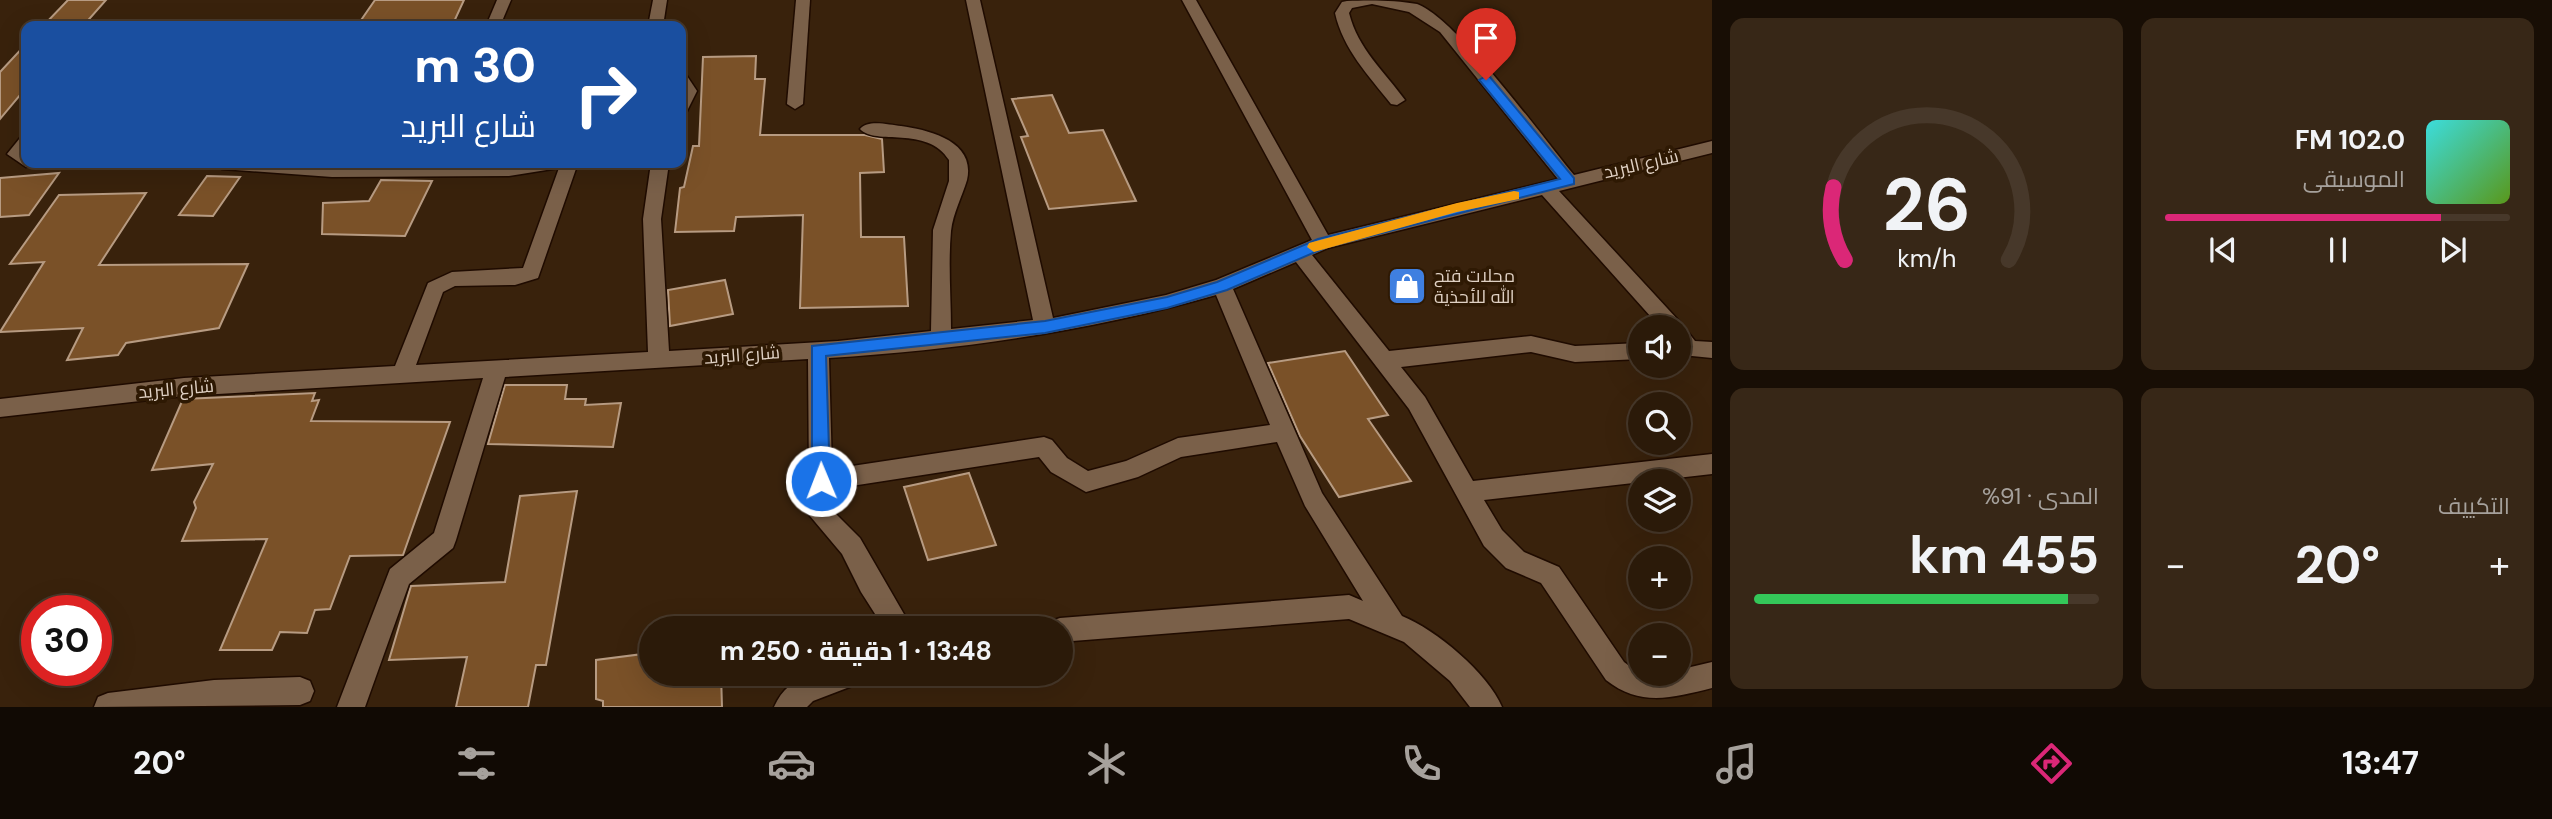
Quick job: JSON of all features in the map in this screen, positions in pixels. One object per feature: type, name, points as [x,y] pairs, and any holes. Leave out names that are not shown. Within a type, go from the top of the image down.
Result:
[{"type":"street","points":[[495,21],[504,0]]},
{"type":"street","points":[[657,21],[660,0]]},
{"type":"street","points":[[795,104],[803,0]]},
{"type":"street","points":[[973,0],[1045,327]]},
{"type":"street","points":[[1189,0],[1323,243]]},
{"type":"street","points":[[1397,100],[1349,38],[1342,13],[1347,5],[1371,0],[1414,8],[1445,29],[1569,181]]},
{"type":"street","points":[[868,129],[916,132],[932,138],[947,147],[959,164],[959,175],[945,210],[942,231],[941,337]]},
{"type":"street","name":"شارع البريد","points":[[0,408],[184,387],[403,372],[496,370],[818,350],[1045,327],[1167,302],[1222,286],[1323,243],[1712,147]]},
{"type":"street","points":[[301,168],[396,168]]},
{"type":"street","points":[[485,168],[522,168]]},
{"type":"street","points":[[403,372],[435,288],[442,282],[452,279],[515,278],[531,273],[567,168]]},
{"type":"street","points":[[659,168],[652,219],[659,360]]},
{"type":"street","points":[[1547,189],[1661,315]]},
{"type":"street","points":[[1300,253],[1386,360],[1417,404],[1503,551],[1515,561],[1541,569],[1558,583],[1615,671],[1627,683],[1654,687],[1712,675]]},
{"type":"street","points":[[1222,286],[1313,499],[1392,623]]},
{"type":"street","points":[[1386,360],[1531,344],[1575,354],[1628,352]]},
{"type":"street","points":[[1691,346],[1712,350]]},
{"type":"street","points":[[818,350],[821,481],[817,510],[850,546],[891,616]]},
{"type":"street","points":[[351,707],[399,577],[444,540],[496,370]]},
{"type":"street","points":[[821,481],[1044,447],[1059,465],[1086,482],[1130,470],[1178,448],[1283,432]]},
{"type":"street","points":[[1468,492],[1712,464]]},
{"type":"street","points":[[1073,629],[1334,605],[1349,607],[1413,632],[1459,672],[1488,707]]},
{"type":"street","points":[[788,707],[804,690],[816,686]]},
{"type":"street","points":[[108,707],[214,694],[300,691]]},
{"type":"building","points":[[68,0],[106,0],[87,21],[48,21]]},
{"type":"building","points":[[375,0],[464,0],[454,21],[360,21]]},
{"type":"building","points":[[21,49],[21,94],[0,119],[0,72]]},
{"type":"building","points":[[756,56],[755,79],[765,79],[760,135],[865,135],[882,139],[884,172],[860,173],[861,237],[904,237],[908,306],[800,308],[803,215],[736,217],[734,231],[675,232],[680,188],[684,187],[693,146],[699,146],[703,57]]},
{"type":"building","points":[[1052,95],[1069,133],[1103,130],[1136,201],[1049,209],[1021,137],[1028,136],[1012,99]]},
{"type":"building","points":[[59,173],[29,215],[0,217],[0,178]]},
{"type":"building","points":[[207,176],[240,177],[213,216],[179,215]]},
{"type":"building","points":[[381,180],[432,181],[405,236],[322,234],[323,203],[369,201]]},
{"type":"building","points":[[146,193],[99,265],[248,264],[219,328],[126,343],[118,355],[67,360],[83,328],[0,332],[44,262],[10,264],[59,195]]},
{"type":"building","points":[[725,280],[733,314],[670,326],[668,290]]},
{"type":"building","points":[[1345,351],[1388,415],[1368,419],[1411,481],[1339,497],[1300,436],[1268,363]]},
{"type":"building","points":[[505,385],[567,385],[565,399],[586,399],[585,405],[621,403],[613,447],[488,444]]},
{"type":"building","points":[[315,393],[312,401],[319,400],[311,421],[450,422],[403,555],[350,556],[330,609],[315,610],[307,633],[280,632],[272,650],[220,650],[267,539],[182,541],[196,508],[194,502],[213,464],[152,470],[183,399]]},
{"type":"building","points":[[969,473],[996,545],[928,560],[904,487]]},
{"type":"building","points":[[577,491],[546,665],[536,665],[528,707],[456,707],[467,657],[389,660],[411,586],[505,582],[520,496]]},
{"type":"building","points":[[639,655],[639,686],[721,686],[722,707],[603,707],[603,701],[596,699],[596,660]]},
{"type":"slow traffic","points":[[1314,247],[1457,208],[1514,196]]},
{"type":"place","name":"محلات فتح الله للأحذية","points":[[1407,286]]},
{"type":"route","points":[[821,481],[818,350],[1045,327],[1167,302],[1222,286],[1323,243],[1457,208],[1547,189],[1569,181],[1486,80]]}]
